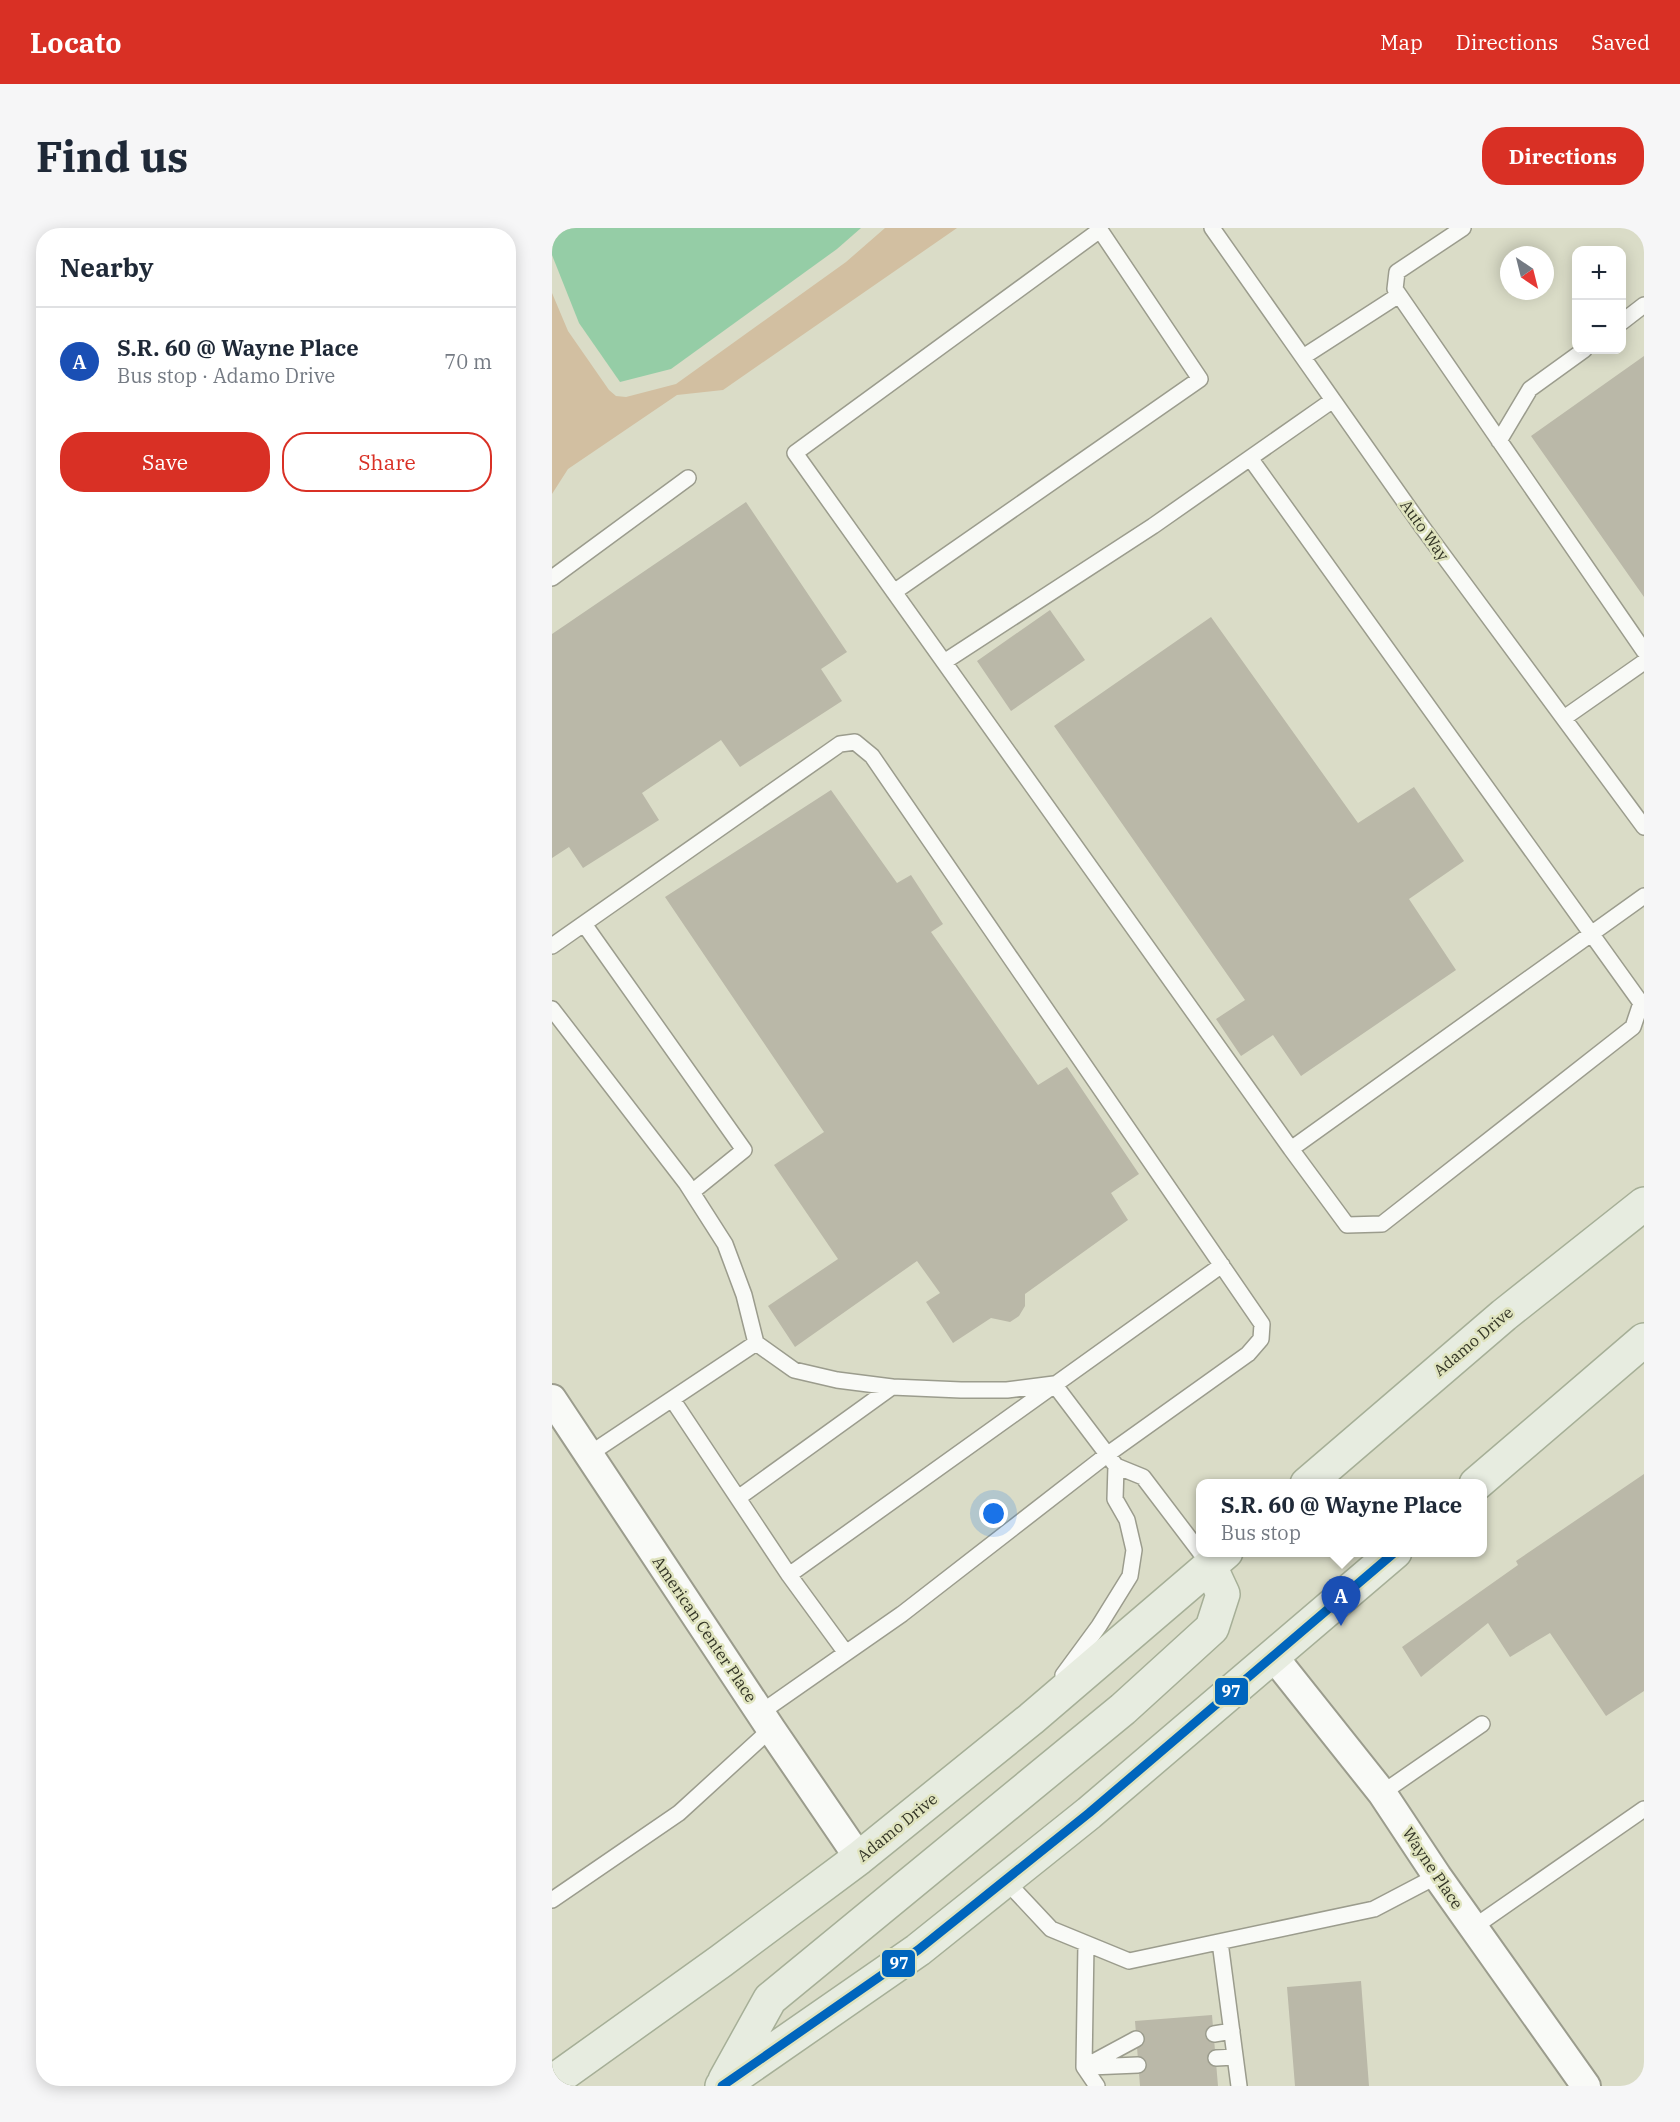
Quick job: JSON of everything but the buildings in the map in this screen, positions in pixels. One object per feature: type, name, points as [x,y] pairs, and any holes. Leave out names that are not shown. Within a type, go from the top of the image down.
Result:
[{"type":"main road","name":"Adamo Drive","points":[[1313,1479],[1504,1314],[1644,1204]]},
{"type":"main road","points":[[1482,1479],[1644,1340]]},
{"type":"main road","name":"Adamo Drive","points":[[552,2082],[722,1961],[859,1858],[1032,1719],[1208,1557]]},
{"type":"main road","points":[[722,2086],[770,1999],[1123,1709],[1212,1628],[1222,1594],[1209,1557]]},
{"type":"main road","points":[[722,2086],[918,1950],[1089,1813],[1389,1557]]},
{"type":"street","name":"American Center Place","points":[[552,1399],[765,1721],[859,1858]]},
{"type":"street","name":"Wayne Place","points":[[1273,1656],[1382,1793],[1437,1876],[1586,2086]]},
{"type":"lane","name":"Auto Way","points":[[1212,228],[1423,528],[1644,827]]},
{"type":"lane","points":[[1463,228],[1397,272],[1395,289],[1644,651]]},
{"type":"lane","points":[[894,592],[1200,379],[1100,230],[795,453],[894,592],[944,662],[1291,1149],[1347,1225],[1382,1224],[1633,1027],[1641,1003],[1593,933],[1250,458]]},
{"type":"lane","points":[[1303,357],[1399,295]]},
{"type":"lane","points":[[1626,319],[1644,305]]},
{"type":"lane","points":[[1499,441],[1530,390],[1579,354]]},
{"type":"lane","points":[[944,662],[1154,526],[1333,400]]},
{"type":"lane","points":[[552,578],[688,478]]},
{"type":"lane","points":[[1564,718],[1644,662]]},
{"type":"lane","points":[[552,946],[840,744],[855,742],[872,756],[1262,1324],[1261,1339],[1248,1354],[1112,1460],[846,1653],[765,1721],[679,1813],[552,1900]]},
{"type":"lane","points":[[1291,1149],[1644,896]]},
{"type":"lane","points":[[584,924],[744,1150],[692,1192]]},
{"type":"lane","points":[[552,1009],[692,1192],[725,1244],[744,1295],[756,1343],[794,1371],[837,1380],[892,1387],[1007,1390],[1054,1384]]},
{"type":"lane","points":[[789,1575],[1222,1265]]},
{"type":"lane","points":[[588,1455],[756,1343]]},
{"type":"lane","points":[[1054,1384],[1112,1460],[1143,1477],[1196,1540]]},
{"type":"lane","points":[[738,1498],[892,1387]]},
{"type":"lane","points":[[672,1399],[789,1575],[846,1653]]},
{"type":"lane","points":[[1032,1719],[1099,1626],[1130,1576],[1134,1550],[1127,1520],[1115,1499],[1112,1460]]},
{"type":"lane","points":[[1382,1793],[1482,1724]]},
{"type":"lane","points":[[1474,1928],[1644,1809]]},
{"type":"lane","points":[[1005,1880],[1051,1929],[1129,1961],[1374,1909],[1437,1876]]},
{"type":"lane","points":[[1220,1942],[1239,2086]]},
{"type":"lane","points":[[1086,1944],[1084,2067],[1097,2086]]},
{"type":"lane","points":[[1214,2034],[1232,2031]]},
{"type":"lane","points":[[1084,2067],[1136,2039]]},
{"type":"lane","points":[[1216,2058],[1235,2057]]},
{"type":"lane","points":[[1084,2067],[1138,2065]]},
{"type":"lane","points":[[1084,2067],[1110,2086]]},
{"type":"shaded area","points":[[552,228],[861,228],[837,249],[671,369],[620,382],[579,323],[552,255]]},
{"type":"shaded area","points":[[885,228],[957,228],[723,390],[677,395],[568,469],[552,494],[552,293],[568,331],[609,390],[616,396],[626,397],[676,384],[846,262]]},
{"type":"transit line","name":"97","points":[[722,2086],[918,1950],[1089,1813],[1389,1557]]},
{"type":"place","name":"S.R. 60 @ Wayne Place","points":[[1341,1626]]}]
